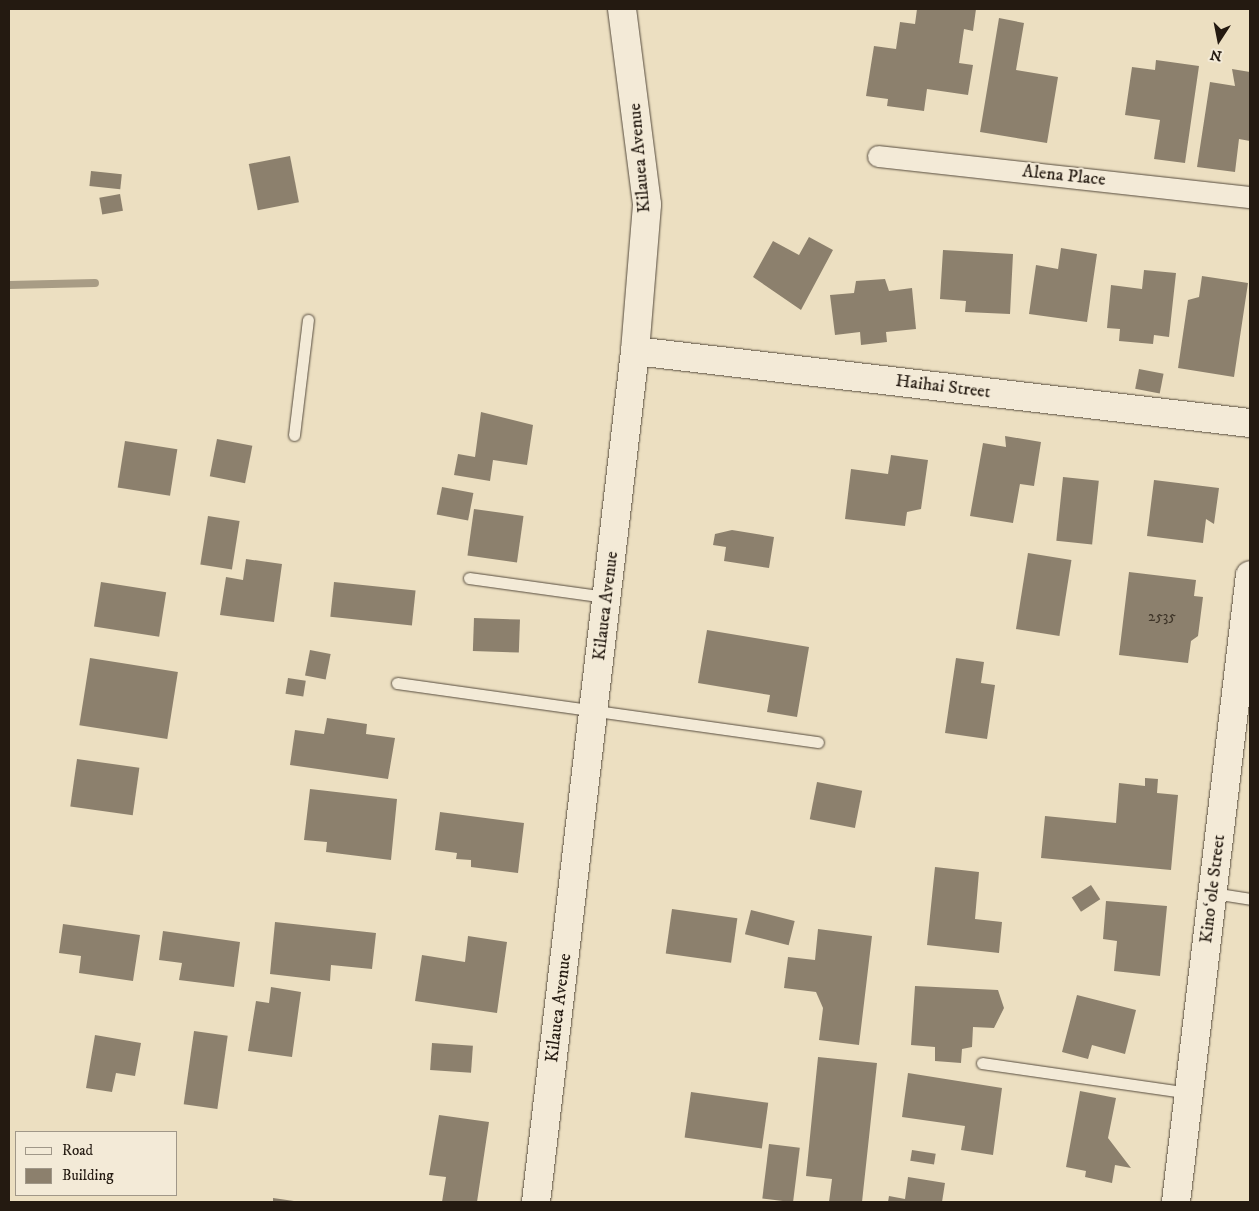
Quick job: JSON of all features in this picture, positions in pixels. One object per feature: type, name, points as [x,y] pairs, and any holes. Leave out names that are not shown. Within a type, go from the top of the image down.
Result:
[{"type":"street","name":"Kilauea Avenue","points":[[536,1202],[635,351],[647,204],[622,9]]},
{"type":"street","name":"Alena Place","points":[[878,156],[1250,197]]},
{"type":"street","name":"Haihai Street","points":[[635,351],[1250,424]]},
{"type":"street","name":"Kinoʻole Street","points":[[1176,1202],[1250,575]]},
{"type":"lane","points":[[294,435],[308,320]]},
{"type":"lane","points":[[469,578],[606,597]]},
{"type":"lane","points":[[398,683],[818,742]]},
{"type":"lane","points":[[1213,893],[1250,899]]},
{"type":"lane","points":[[982,1063],[1189,1092]]},
{"type":"building","points":[[917,9],[976,9],[973,31],[964,29],[959,63],[973,65],[968,95],[927,89],[924,111],[887,106],[888,99],[866,96],[874,46],[896,49],[900,22],[915,24]]},
{"type":"building","points":[[999,18],[1024,23],[1016,70],[1058,77],[1047,143],[980,132]]},
{"type":"building","points":[[1156,60],[1199,66],[1185,163],[1154,159],[1160,120],[1125,115],[1132,67],[1155,70]]},
{"type":"building","points":[[1232,69],[1250,72],[1250,141],[1239,139],[1235,172],[1197,167],[1210,82],[1235,86]]},
{"type":"building","points":[[290,156],[299,202],[258,210],[249,164]]},
{"type":"building","points":[[91,171],[122,174],[120,189],[89,186]]},
{"type":"building","points":[[120,194],[123,211],[102,214],[99,198]]},
{"type":"building","points":[[809,237],[833,250],[801,310],[753,277],[773,241],[799,255]]},
{"type":"building","points":[[1061,248],[1097,254],[1087,322],[1029,314],[1036,265],[1058,269]]},
{"type":"building","points":[[943,250],[1013,254],[1010,314],[965,312],[966,301],[940,299]]},
{"type":"building","points":[[1144,270],[1176,273],[1169,337],[1154,335],[1153,344],[1119,341],[1120,329],[1107,328],[1111,285],[1142,289]]},
{"type":"building","points":[[1202,276],[1248,283],[1234,377],[1178,368],[1188,300],[1199,297]]},
{"type":"building","points":[[885,279],[889,291],[912,288],[916,329],[886,332],[887,342],[861,345],[860,332],[835,335],[830,295],[854,293],[856,281]]},
{"type":"building","points":[[1139,369],[1164,374],[1160,393],[1135,389]]},
{"type":"building","points":[[481,412],[533,425],[527,465],[493,460],[490,481],[454,475],[458,454],[475,457]]},
{"type":"building","points":[[1005,436],[1041,442],[1034,486],[1020,484],[1013,523],[970,516],[983,443],[1006,447]]},
{"type":"building","points":[[217,439],[252,446],[245,483],[210,476]]},
{"type":"building","points":[[125,441],[177,449],[170,496],[118,487]]},
{"type":"building","points":[[891,455],[928,460],[921,509],[907,512],[905,526],[845,519],[851,469],[888,474]]},
{"type":"building","points":[[1063,477],[1099,481],[1092,544],[1056,541]]},
{"type":"building","points":[[1154,480],[1219,488],[1214,524],[1206,519],[1203,543],[1147,536]]},
{"type":"building","points":[[442,487],[473,493],[468,521],[437,514]]},
{"type":"building","points":[[474,509],[524,516],[517,563],[467,556]]},
{"type":"building","points":[[208,516],[240,521],[232,569],[200,564]]},
{"type":"building","points":[[732,530],[774,537],[769,568],[724,561],[726,547],[713,545],[715,534]]},
{"type":"building","points":[[1028,553],[1071,560],[1059,636],[1016,629]]},
{"type":"building","points":[[246,559],[282,564],[274,622],[220,615],[226,577],[243,580]]},
{"type":"building","points":[[1129,572],[1196,580],[1194,596],[1203,597],[1198,636],[1191,641],[1188,663],[1119,655]]},
{"type":"building","points":[[101,582],[166,592],[159,637],[94,626]]},
{"type":"building","points":[[334,582],[416,591],[412,625],[330,617]]},
{"type":"building","points":[[474,618],[520,620],[519,653],[473,651]]},
{"type":"building","points":[[707,630],[809,647],[797,717],[767,712],[770,695],[698,683]]},
{"type":"building","points":[[310,650],[331,654],[326,680],[305,676]]},
{"type":"building","points":[[90,658],[178,672],[167,739],[79,725]]},
{"type":"building","points":[[956,658],[984,662],[981,683],[995,685],[987,739],[945,733]]},
{"type":"building","points":[[288,678],[306,681],[303,697],[285,694]]},
{"type":"building","points":[[327,718],[367,724],[366,734],[395,738],[388,779],[290,765],[295,730],[324,734]]},
{"type":"building","points":[[77,759],[139,768],[133,815],[70,807]]},
{"type":"building","points":[[1145,778],[1158,779],[1157,793],[1178,795],[1171,870],[1041,858],[1045,816],[1116,823],[1119,783],[1145,786]]},
{"type":"building","points":[[817,782],[862,791],[855,828],[810,819]]},
{"type":"building","points":[[310,789],[397,799],[391,860],[326,852],[327,842],[304,840]]},
{"type":"building","points":[[440,812],[524,823],[518,873],[471,867],[471,860],[456,859],[457,853],[435,850]]},
{"type":"building","points":[[935,867],[979,872],[975,919],[1002,922],[999,953],[927,945]]},
{"type":"building","points":[[1091,885],[1100,899],[1081,912],[1072,898]]},
{"type":"building","points":[[1106,901],[1167,906],[1160,976],[1114,971],[1117,941],[1103,939]]},
{"type":"building","points":[[672,909],[737,918],[731,963],[666,954]]},
{"type":"building","points":[[751,910],[795,921],[789,945],[745,934]]},
{"type":"building","points":[[275,922],[376,933],[372,969],[331,965],[330,981],[270,974]]},
{"type":"building","points":[[63,924],[140,935],[133,981],[79,973],[81,956],[59,953]]},
{"type":"building","points":[[818,929],[872,936],[859,1045],[819,1040],[823,1008],[816,992],[784,988],[788,957],[815,960]]},
{"type":"building","points":[[163,931],[240,942],[234,987],[179,980],[182,963],[159,960]]},
{"type":"building","points":[[468,936],[507,942],[497,1013],[415,1001],[422,955],[465,962]]},
{"type":"building","points":[[915,986],[998,990],[1004,1008],[994,1028],[973,1027],[972,1047],[962,1049],[961,1063],[935,1061],[935,1047],[911,1045]]},
{"type":"building","points":[[271,987],[301,992],[292,1057],[248,1051],[256,1001],[269,1003]]},
{"type":"building","points":[[1077,995],[1136,1010],[1125,1054],[1092,1045],[1088,1059],[1062,1052]]},
{"type":"building","points":[[194,1031],[228,1036],[217,1109],[184,1104]]},
{"type":"building","points":[[95,1035],[141,1043],[135,1076],[116,1073],[112,1092],[86,1088]]},
{"type":"building","points":[[432,1043],[473,1046],[471,1073],[430,1070]]},
{"type":"building","points":[[818,1057],[877,1063],[862,1202],[829,1202],[832,1179],[806,1176]]},
{"type":"building","points":[[908,1073],[1002,1088],[993,1155],[961,1150],[965,1126],[902,1117]]},
{"type":"building","points":[[1080,1091],[1116,1098],[1108,1138],[1131,1168],[1115,1165],[1112,1183],[1085,1177],[1086,1171],[1066,1167]]},
{"type":"building","points":[[691,1092],[768,1103],[762,1148],[685,1138]]},
{"type":"building","points":[[439,1115],[489,1122],[477,1202],[442,1202],[446,1177],[429,1175]]},
{"type":"building","points":[[769,1144],[800,1148],[793,1202],[762,1199]]},
{"type":"building","points":[[912,1150],[936,1154],[934,1165],[910,1161]]},
{"type":"building","points":[[908,1177],[945,1183],[942,1202],[888,1202],[889,1196],[905,1199]]},
{"type":"building","points":[[273,1198],[294,1201],[294,1202],[273,1202]]},
{"type":"waterway","points":[[9,285],[95,283]]}]
